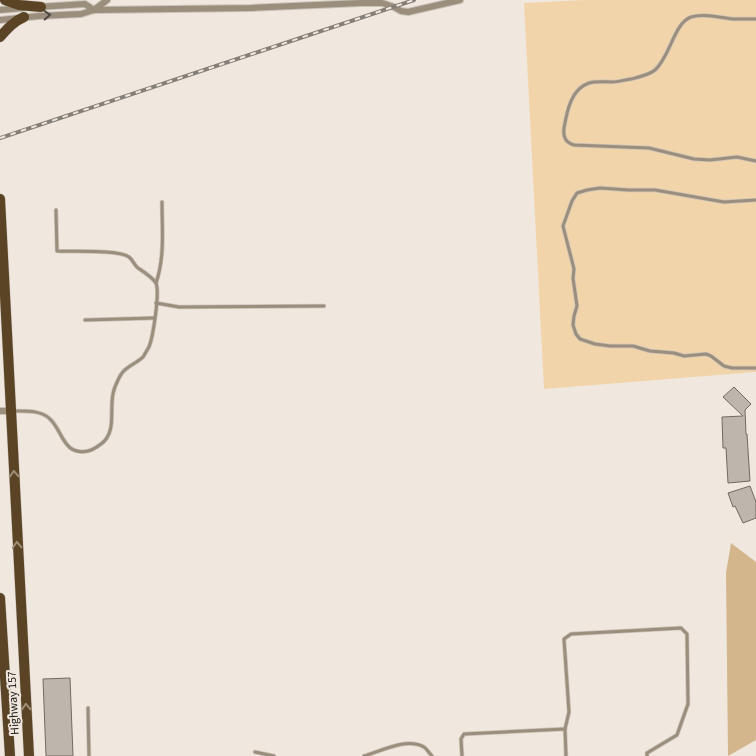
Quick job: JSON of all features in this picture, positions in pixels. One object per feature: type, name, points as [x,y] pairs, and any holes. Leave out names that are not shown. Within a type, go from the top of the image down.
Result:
[{"type":"main road","points":[[5,0],[19,5],[41,6]]},
{"type":"main road","points":[[0,37],[17,20],[24,17]]},
{"type":"main road","name":"Highway 157","points":[[0,199],[29,756]]},
{"type":"main road","name":"Highway 157","points":[[0,598],[10,756]]},
{"type":"street","points":[[94,10],[107,0]]},
{"type":"street","points":[[0,20],[81,14],[94,10],[251,8],[361,3],[382,3],[408,12],[460,0]]},
{"type":"street","points":[[0,10],[85,4],[94,10]]},
{"type":"street","points":[[0,411],[11,411]]},
{"type":"lane","points":[[756,19],[703,16],[687,19],[678,29],[662,63],[654,71],[640,77],[588,83],[574,93],[566,118],[564,133],[564,138],[574,145],[590,144],[649,148],[710,160],[737,157],[756,161]]},
{"type":"lane","points":[[756,200],[724,202],[655,190],[600,188],[577,193],[563,226],[574,269],[573,278],[577,306],[573,325],[580,339],[595,344],[633,346],[650,351],[674,353],[684,356],[706,354],[724,366],[756,368]]},
{"type":"lane","points":[[11,411],[32,411],[49,418],[55,425],[62,440],[73,449],[88,451],[106,441],[110,431],[114,389],[122,372],[142,358],[148,348],[153,332],[158,294],[156,283],[162,258],[162,202]]},
{"type":"lane","points":[[56,210],[57,251],[122,254],[130,257],[135,266],[156,283]]},
{"type":"lane","points":[[156,303],[179,307],[324,306]]},
{"type":"lane","points":[[85,320],[154,318]]},
{"type":"lane","points":[[566,756],[565,729],[569,712],[564,639],[571,634],[682,628],[686,634],[688,704],[677,735],[647,753],[647,756]]},
{"type":"lane","points":[[88,708],[90,756]]},
{"type":"lane","points":[[462,756],[461,739],[464,734],[565,729]]},
{"type":"lane","points":[[364,756],[405,743],[413,743],[426,747],[432,756]]},
{"type":"lane","points":[[255,752],[274,756]]},
{"type":"shaded area","points":[[584,0],[756,0],[756,372],[544,389],[524,3]]},
{"type":"shaded area","points":[[731,543],[756,562],[756,740],[728,756],[726,573]]},
{"type":"building","points":[[734,387],[751,404],[745,410],[750,481],[728,483],[726,448],[723,448],[722,417],[743,416],[723,397]]},
{"type":"building","points":[[750,486],[756,502],[756,518],[743,523],[735,506],[733,507],[728,493]]},
{"type":"building","points":[[70,678],[73,756],[46,756],[43,679]]},
{"type":"railway","points":[[0,138],[414,0]]}]
